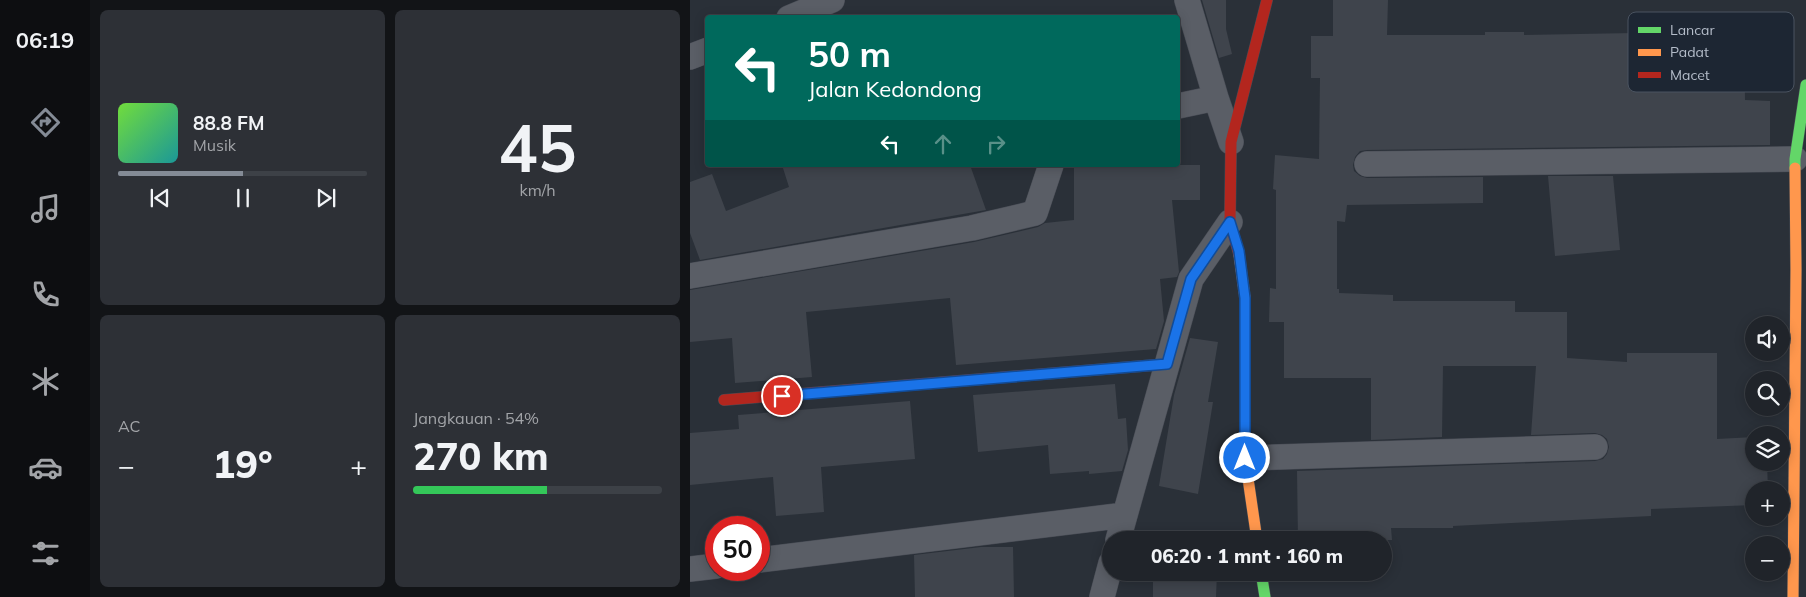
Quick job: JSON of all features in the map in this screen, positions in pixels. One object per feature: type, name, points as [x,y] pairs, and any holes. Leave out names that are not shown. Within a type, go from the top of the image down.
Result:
[{"type":"street","points":[[795,15],[832,0]]},
{"type":"street","points":[[1187,0],[1231,142]]},
{"type":"street","points":[[1255,531],[1245,458],[1245,298],[1239,251],[1230,222],[1229,205],[1231,142],[1267,0]]},
{"type":"street","points":[[690,57],[705,51]]},
{"type":"street","points":[[1793,597],[1796,270],[1795,159],[1806,85]]},
{"type":"street","points":[[1180,106],[1216,98]]},
{"type":"street","points":[[1367,164],[1795,159]]},
{"type":"street","points":[[690,276],[972,228],[1035,212],[1050,167]]},
{"type":"street","points":[[1121,531],[1191,279],[1230,222]]},
{"type":"street","points":[[724,400],[1167,364]]},
{"type":"street","points":[[1245,458],[1595,447]]},
{"type":"street","points":[[770,559],[1125,515]]},
{"type":"street","points":[[690,569],[705,567]]},
{"type":"street","points":[[1102,597],[1106,581]]},
{"type":"street","points":[[1262,581],[1265,597]]},
{"type":"building","points":[[1202,0],[1226,0],[1226,29],[1232,54],[1219,58]]},
{"type":"building","points":[[1333,0],[1388,0],[1387,35],[1485,35],[1485,32],[1524,32],[1524,35],[1628,33],[1628,92],[1745,92],[1745,100],[1770,101],[1770,145],[1360,151],[1355,157],[1354,171],[1360,176],[1367,178],[1483,177],[1483,203],[1347,205],[1345,222],[1337,221],[1337,289],[1339,289],[1339,293],[1393,295],[1393,301],[1515,301],[1515,312],[1567,312],[1567,358],[1627,362],[1627,353],[1717,353],[1717,439],[1745,437],[1745,471],[1767,471],[1768,481],[1745,481],[1745,505],[1651,509],[1651,516],[1453,526],[1453,528],[1391,528],[1391,531],[1298,531],[1297,471],[1595,461],[1603,459],[1609,447],[1607,439],[1595,433],[1531,435],[1536,366],[1443,366],[1442,437],[1371,440],[1371,378],[1284,378],[1284,322],[1269,322],[1270,288],[1276,289],[1276,190],[1273,189],[1275,155],[1319,159],[1320,78],[1311,78],[1311,36],[1333,36]]},
{"type":"building","points":[[1180,165],[1200,165],[1200,200],[1172,200],[1179,272],[1177,277],[1160,279],[1164,321],[1156,349],[956,365],[950,298],[806,312],[812,377],[735,383],[732,338],[690,342],[690,290],[974,242],[1038,227],[1045,223],[1074,220],[1074,167],[1180,167]]},
{"type":"building","points":[[783,167],[971,167],[986,210],[700,260],[690,233],[690,182],[712,174],[726,211],[789,187]]},
{"type":"building","points":[[1548,176],[1613,176],[1620,250],[1555,256]]},
{"type":"building","points":[[1190,338],[1218,342],[1208,402],[1213,402],[1198,494],[1159,486],[1174,395]]},
{"type":"building","points":[[1115,384],[1118,419],[1126,418],[1128,450],[1122,471],[1089,474],[1089,471],[1050,474],[1048,445],[978,452],[973,395]]},
{"type":"building","points":[[910,401],[915,459],[821,467],[824,512],[776,516],[773,477],[690,485],[690,433],[739,429],[738,415]]},
{"type":"building","points":[[981,547],[1013,547],[1014,597],[915,597],[914,555]]},
{"type":"building","points":[[1153,581],[1217,581],[1216,597],[1153,597]]},
{"type":"traffic: fast","points":[[1795,168],[1806,85]]},
{"type":"traffic: fast","points":[[1262,581],[1265,597]]},
{"type":"traffic: slow","points":[[1793,597],[1795,168]]},
{"type":"traffic: slow","points":[[1239,254],[1245,298],[1245,458],[1256,531]]},
{"type":"traffic: jam","points":[[1239,254],[1230,222],[1231,142],[1267,0]]},
{"type":"traffic: jam","points":[[724,400],[1167,364]]},
{"type":"route","points":[[782,396],[1167,364],[1191,279],[1230,222],[1239,251],[1245,298],[1245,458]]}]
